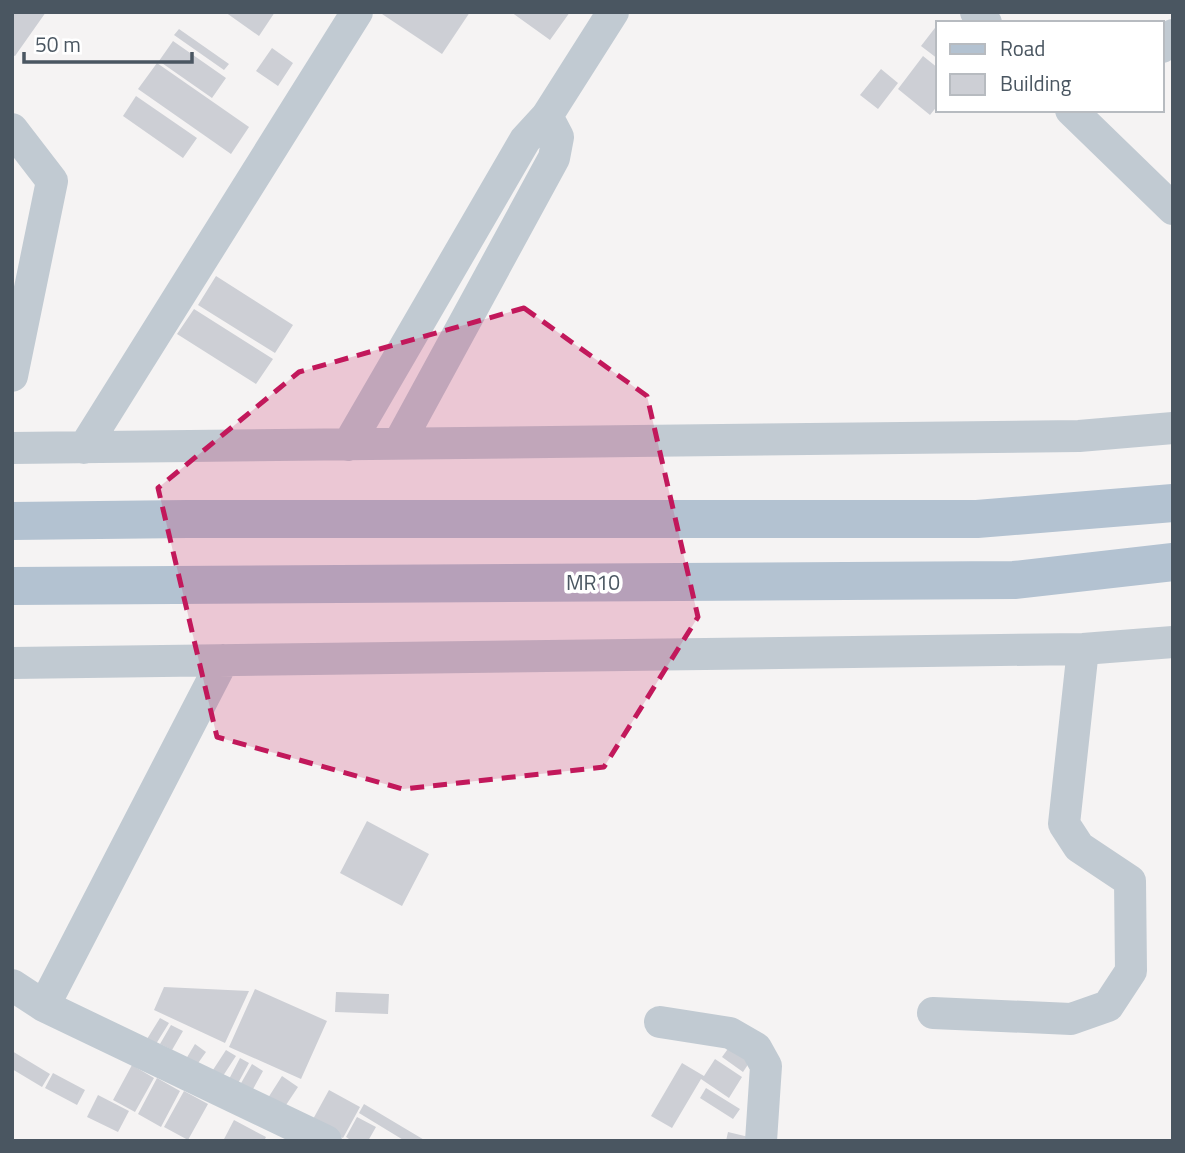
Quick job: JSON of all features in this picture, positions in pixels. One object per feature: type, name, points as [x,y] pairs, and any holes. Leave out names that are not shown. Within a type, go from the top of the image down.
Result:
[{"type":"main road","points":[[12,521],[977,519],[1173,503]]},
{"type":"main road","name":"MR10","points":[[12,586],[1014,580],[1173,562]]},
{"type":"street","points":[[84,447],[356,12]]},
{"type":"street","points":[[348,445],[525,140],[547,116],[613,12]]},
{"type":"street","points":[[399,443],[554,158],[558,137],[547,116]]},
{"type":"street","points":[[1089,117],[1173,209]]},
{"type":"street","points":[[12,129],[52,181],[12,376]]},
{"type":"street","points":[[12,448],[1079,436],[1173,428]]},
{"type":"street","points":[[12,663],[1083,649],[1173,642]]},
{"type":"street","points":[[933,1013],[1071,1019],[1108,1006],[1131,971],[1130,881],[1079,847],[1064,824],[1083,649]]},
{"type":"street","points":[[44,1006],[223,660]]},
{"type":"street","points":[[12,985],[44,1006],[326,1141]]},
{"type":"street","points":[[660,1022],[730,1033],[756,1048],[766,1066],[761,1141]]},
{"type":"highlighted area","points":[[524,308],[647,396],[698,617],[604,767],[403,789],[217,737],[158,488],[299,372]]},
{"type":"building","points":[[12,12],[46,12],[15,56],[12,55]]},
{"type":"building","points":[[225,12],[275,12],[259,36]]},
{"type":"building","points":[[379,12],[470,12],[442,54]]},
{"type":"building","points":[[511,12],[570,12],[550,40]]},
{"type":"building","points":[[936,27],[936,57],[921,46]]},
{"type":"building","points":[[179,29],[229,64],[224,70],[174,35]]},
{"type":"building","points":[[173,41],[226,78],[212,98],[159,61]]},
{"type":"building","points":[[272,48],[293,63],[278,86],[256,71]]},
{"type":"building","points":[[923,56],[936,66],[936,108],[930,115],[898,89]]},
{"type":"building","points":[[157,63],[249,127],[231,154],[138,89]]},
{"type":"building","points":[[881,69],[898,83],[878,109],[860,95]]},
{"type":"building","points":[[136,96],[197,138],[183,158],[123,116]]},
{"type":"building","points":[[216,276],[293,325],[275,353],[198,305]]},
{"type":"building","points":[[194,309],[273,359],[256,384],[177,334]]},
{"type":"building","points":[[367,821],[429,854],[402,906],[340,873]]},
{"type":"building","points":[[164,987],[249,991],[225,1043],[154,1010]]},
{"type":"building","points":[[255,989],[327,1021],[301,1079],[229,1047]]},
{"type":"building","points":[[336,992],[389,994],[388,1014],[335,1012]]},
{"type":"building","points":[[160,1018],[169,1023],[156,1044],[147,1039]]},
{"type":"building","points":[[171,1025],[183,1031],[172,1050],[160,1044]]},
{"type":"building","points":[[195,1044],[206,1052],[196,1066],[186,1059]]},
{"type":"building","points":[[730,1046],[751,1060],[743,1072],[722,1057]]},
{"type":"building","points":[[226,1050],[236,1056],[221,1079],[211,1073]]},
{"type":"building","points":[[12,1051],[50,1074],[42,1087],[12,1069]]},
{"type":"building","points":[[240,1058],[249,1063],[236,1087],[227,1083]]},
{"type":"building","points":[[715,1059],[742,1077],[729,1098],[701,1079],[672,1128],[651,1116],[682,1063],[704,1076]]},
{"type":"building","points":[[252,1064],[263,1071],[252,1091],[240,1085]]},
{"type":"building","points":[[132,1065],[154,1078],[135,1112],[113,1100]]},
{"type":"building","points":[[53,1073],[85,1090],[77,1105],[45,1088]]},
{"type":"building","points":[[282,1076],[298,1087],[284,1108],[268,1098]]},
{"type":"building","points":[[157,1078],[180,1091],[161,1127],[138,1114]]},
{"type":"building","points":[[706,1088],[740,1109],[733,1119],[700,1098]]},
{"type":"building","points":[[329,1090],[360,1107],[343,1138],[312,1121]]},
{"type":"building","points":[[184,1091],[208,1104],[188,1140],[164,1127]]},
{"type":"building","points":[[98,1095],[129,1111],[118,1132],[87,1117]]},
{"type":"building","points":[[364,1104],[426,1141],[405,1141],[359,1113]]},
{"type":"building","points":[[357,1117],[376,1127],[368,1141],[352,1141],[346,1137]]},
{"type":"building","points":[[234,1120],[266,1137],[264,1141],[223,1141]]},
{"type":"building","points":[[728,1132],[753,1138],[753,1141],[726,1141]]}]
